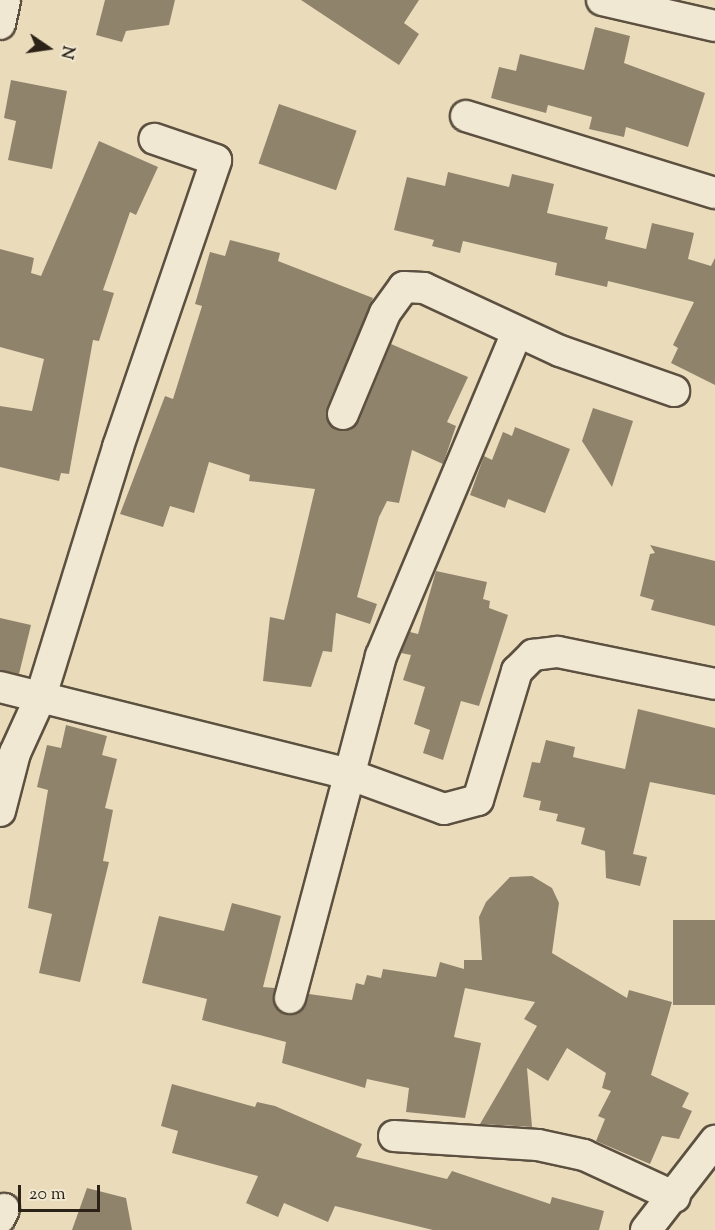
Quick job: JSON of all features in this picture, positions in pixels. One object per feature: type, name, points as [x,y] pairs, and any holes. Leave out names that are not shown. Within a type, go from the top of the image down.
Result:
[{"type":"street","points":[[0,24],[5,0]]},
{"type":"street","points":[[602,0],[715,26]]},
{"type":"street","points":[[466,117],[715,193]]},
{"type":"street","points":[[0,811],[15,753],[41,696],[117,447],[216,160],[155,139]]},
{"type":"street","points":[[343,414],[385,313],[404,287],[423,288],[517,333],[674,391]]},
{"type":"street","points":[[290,998],[381,656],[517,333]]},
{"type":"street","points":[[0,687],[348,774],[444,809],[472,805],[482,793],[517,671],[533,655],[558,652],[715,684]]},
{"type":"street","points":[[394,1136],[538,1145],[584,1155],[675,1197]]},
{"type":"street","points":[[646,1230],[675,1197],[715,1141]]},
{"type":"building","points":[[105,0],[175,0],[169,25],[126,31],[122,42],[96,35]]},
{"type":"building","points":[[301,0],[419,0],[404,23],[419,34],[399,65]]},
{"type":"building","points":[[595,27],[630,36],[624,63],[705,93],[688,147],[626,127],[624,137],[589,129],[592,117],[548,105],[546,113],[491,98],[499,67],[516,71],[520,54],[584,70]]},
{"type":"building","points":[[11,80],[67,91],[52,169],[8,160],[16,121],[4,118]]},
{"type":"building","points":[[279,104],[357,131],[336,190],[258,164]]},
{"type":"building","points":[[99,141],[158,167],[136,215],[130,212],[103,290],[114,293],[99,341],[93,340],[69,474],[61,473],[59,481],[0,467],[0,406],[32,411],[44,359],[0,347],[0,249],[34,258],[31,273],[41,276]]},
{"type":"building","points":[[448,172],[509,187],[512,174],[554,184],[547,213],[608,227],[605,239],[646,249],[652,223],[694,233],[688,259],[711,266],[715,258],[715,385],[671,363],[678,348],[673,345],[694,302],[608,281],[607,287],[555,275],[557,263],[463,241],[460,253],[432,246],[434,240],[394,230],[407,177],[445,186]]},
{"type":"building","points":[[230,240],[280,253],[278,261],[373,298],[327,407],[326,417],[336,430],[346,431],[359,421],[391,344],[468,377],[447,422],[456,426],[443,464],[412,450],[399,503],[387,501],[379,517],[357,597],[377,604],[370,624],[336,613],[332,652],[323,651],[311,687],[263,681],[270,617],[284,620],[315,489],[249,481],[250,475],[209,462],[194,513],[170,506],[163,527],[120,514],[165,396],[173,399],[202,306],[195,304],[210,252],[225,256]]},
{"type":"building","points":[[593,408],[633,421],[612,487],[582,441]]},
{"type":"building","points":[[515,427],[570,449],[545,513],[508,499],[505,508],[470,495],[484,456],[492,460],[503,432],[512,436]]},
{"type":"building","points":[[650,545],[715,561],[715,626],[651,610],[654,600],[640,596],[650,554],[655,553]]},
{"type":"building","points":[[436,571],[487,582],[483,599],[490,601],[489,608],[508,615],[479,706],[461,701],[443,760],[423,753],[430,730],[414,724],[425,687],[403,680],[411,655],[401,653],[410,632],[418,634]]},
{"type":"building","points":[[0,618],[31,625],[19,674],[0,670]]},
{"type":"building","points":[[638,709],[715,728],[715,795],[650,782],[633,854],[647,857],[640,886],[606,878],[605,851],[581,844],[585,828],[556,821],[558,814],[539,810],[541,801],[523,797],[532,762],[540,763],[546,740],[575,747],[573,757],[625,769]]},
{"type":"building","points":[[66,725],[107,736],[102,755],[117,759],[105,808],[113,810],[103,861],[109,862],[80,982],[39,973],[52,914],[28,908],[48,790],[37,787],[47,745],[61,748]]},
{"type":"building","points":[[532,876],[552,888],[559,903],[552,953],[627,998],[629,990],[672,1002],[651,1075],[689,1093],[682,1107],[692,1111],[679,1139],[662,1136],[650,1164],[596,1141],[605,1119],[598,1116],[611,1091],[602,1088],[606,1073],[567,1048],[548,1081],[527,1068],[532,1127],[480,1124],[537,1026],[524,1019],[535,1002],[465,988],[454,1037],[481,1043],[465,1118],[406,1112],[409,1088],[367,1079],[365,1088],[282,1063],[286,1042],[202,1020],[207,999],[142,983],[159,916],[224,931],[232,903],[281,916],[263,987],[275,988],[278,1011],[295,1014],[309,994],[352,1000],[356,983],[364,985],[367,975],[381,978],[383,969],[436,977],[440,962],[464,969],[464,960],[482,960],[479,917],[486,902],[510,877]]},
{"type":"building","points":[[673,920],[715,920],[715,1005],[673,1005]]},
{"type":"building","points":[[172,1084],[255,1107],[257,1102],[275,1106],[362,1144],[356,1157],[447,1179],[452,1171],[550,1204],[552,1197],[604,1211],[599,1230],[433,1230],[335,1206],[328,1222],[284,1203],[278,1217],[246,1203],[258,1176],[172,1153],[178,1131],[161,1126]]},
{"type":"building","points":[[87,1188],[126,1198],[132,1230],[72,1230]]}]
